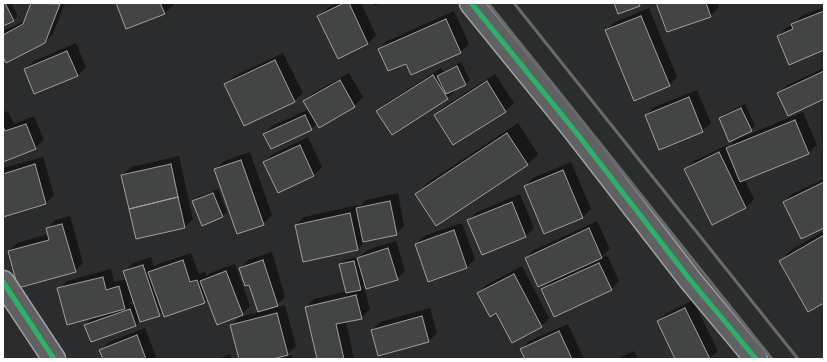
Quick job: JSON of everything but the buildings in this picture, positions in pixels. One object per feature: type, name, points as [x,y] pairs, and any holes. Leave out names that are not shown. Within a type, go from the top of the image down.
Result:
[{"type":"street","points":[[471,3],[575,131],[691,281],[756,359]]},
{"type":"street","points":[[3,282],[54,359]]},
{"type":"railway","points":[[488,3],[772,359]]},
{"type":"railway","points":[[514,3],[798,359]]},
{"type":"cycle path","points":[[471,3],[575,131],[691,281],[756,359]]},
{"type":"cycle path","points":[[3,282],[54,359]]}]
